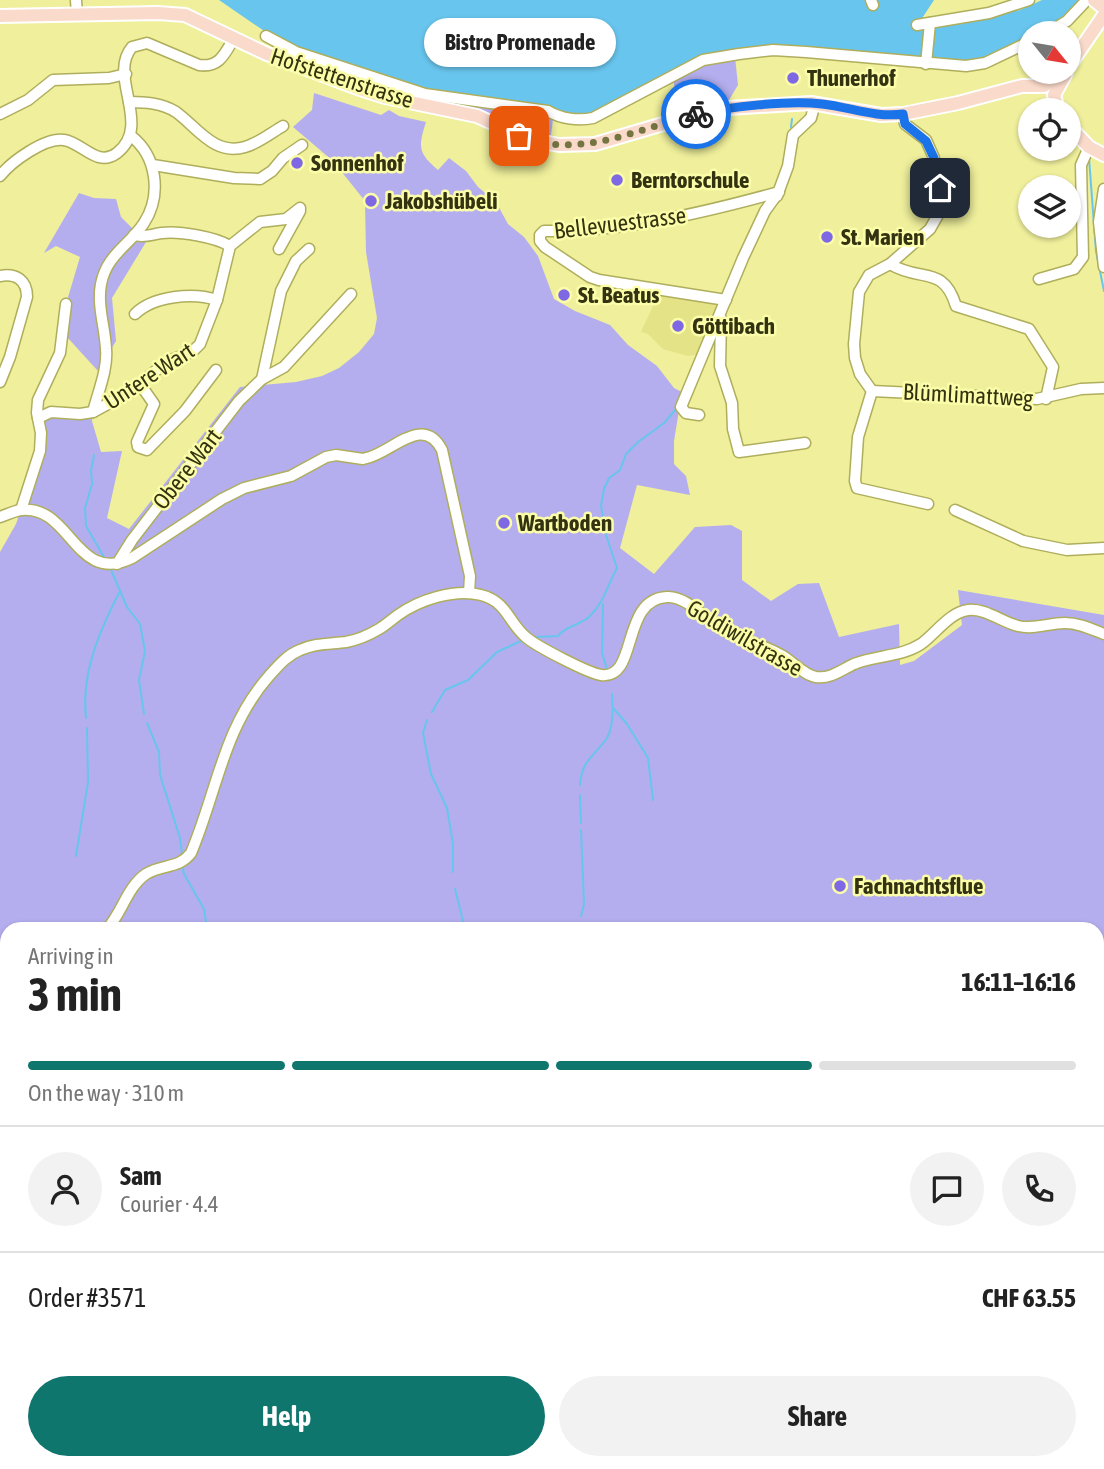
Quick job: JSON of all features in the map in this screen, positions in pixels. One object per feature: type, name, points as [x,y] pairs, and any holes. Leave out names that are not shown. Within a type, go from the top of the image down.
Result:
[{"type":"main road","points":[[1089,1],[1104,8]]},
{"type":"main road","name":"Hofstettenstrasse","points":[[0,16],[181,15],[267,54],[360,89],[385,97],[477,116],[523,138],[544,144],[594,144],[680,118],[728,108],[816,103],[881,116],[958,103],[1012,89],[1048,92]]},
{"type":"main road","points":[[1082,42],[1104,15]]},
{"type":"main road","points":[[1050,98],[1048,92],[1055,84]]},
{"type":"main road","points":[[1081,139],[1089,147],[1104,155]]},
{"type":"street","points":[[76,0],[77,15]]},
{"type":"street","points":[[916,24],[989,13],[1029,0]]},
{"type":"street","points":[[1067,21],[1089,1]]},
{"type":"street","points":[[927,62],[930,24]]},
{"type":"street","points":[[266,36],[296,52],[425,94],[548,111],[556,116],[576,119],[593,118],[703,60],[738,54],[773,50],[966,66],[985,63],[1018,47]]},
{"type":"street","points":[[0,176],[16,161],[52,141],[65,140],[92,155],[105,158],[116,153],[131,136],[126,55],[136,45],[154,45],[207,66],[221,60],[234,38]]},
{"type":"street","points":[[0,114],[28,100],[53,80],[109,78],[126,74]]},
{"type":"street","points":[[129,102],[153,103],[171,110],[203,138],[229,148],[242,148],[253,144],[283,126]]},
{"type":"street","points":[[699,415],[686,413],[681,407],[765,211],[779,192],[788,166],[794,132],[811,118],[816,103]]},
{"type":"street","name":"Blümlimattweg","points":[[872,391],[860,374],[855,358],[857,299],[864,280],[872,272],[890,264],[930,229],[939,214],[942,200],[934,158],[926,141],[905,124],[903,114]]},
{"type":"street","points":[[131,136],[153,165],[243,179],[260,178],[302,145]]},
{"type":"street","points":[[1039,279],[1074,269],[1083,257],[1081,164],[1089,147]]},
{"type":"street","name":"Untere Wart","points":[[93,412],[106,361],[101,283],[116,252],[134,235],[148,214],[154,179],[153,165]]},
{"type":"street","name":"Bellevuestrasse","points":[[726,300],[635,287],[590,277],[545,247],[540,241],[540,235],[544,231],[584,230],[688,215],[779,192]]},
{"type":"street","points":[[1103,195],[1099,222],[1104,267]]},
{"type":"street","points":[[134,235],[142,237],[157,233],[181,233],[230,246],[260,222],[286,219],[300,208],[279,250]]},
{"type":"street","name":"Untere Wart","points":[[38,418],[58,411],[80,414],[93,412],[116,401],[168,361],[185,356],[196,348],[217,300],[230,246]]},
{"type":"street","points":[[262,379],[281,290],[296,261],[309,249]]},
{"type":"street","points":[[890,264],[901,270],[943,281],[949,287],[956,306],[1029,329],[1053,367],[1046,398]]},
{"type":"street","points":[[0,276],[9,275],[20,279],[26,286],[27,297],[10,358],[0,382]]},
{"type":"street","name":"Obere Wart","points":[[117,564],[132,540],[239,401],[262,379],[284,367],[351,294]]},
{"type":"street","points":[[135,314],[143,306],[170,299],[197,296],[217,300]]},
{"type":"street","points":[[21,510],[40,451],[38,400],[60,354],[66,304]]},
{"type":"street","points":[[720,315],[721,373],[732,403],[733,429],[739,452],[805,443]]},
{"type":"street","points":[[703,352],[720,357]]},
{"type":"street","points":[[140,384],[155,404],[137,442],[138,447],[147,450],[186,411],[216,370]]},
{"type":"street","name":"Blümlimattweg","points":[[872,391],[1046,398],[1104,388]]},
{"type":"street","name":"Blümlimattweg","points":[[872,391],[858,437],[857,488],[928,504]]},
{"type":"street","points":[[0,517],[21,510],[46,516],[61,527],[87,556],[106,565],[117,564],[132,558],[222,499],[244,488],[291,476],[326,457],[370,457],[415,434],[424,433],[434,438],[442,450],[470,576],[469,593],[428,600],[359,638],[315,645],[287,657],[256,690],[242,714],[221,760],[191,853],[179,865],[152,871],[137,881],[111,922]]},
{"type":"street","points":[[955,510],[1023,541],[1067,550],[1104,548]]},
{"type":"street","name":"Goldiwilstrasse","points":[[469,593],[482,595],[503,606],[528,639],[591,672],[603,675],[614,673],[620,667],[641,612],[652,602],[665,597],[675,599],[721,629],[759,643],[813,677],[830,677],[852,665],[876,657],[902,653],[920,644],[966,610],[980,611],[1014,625],[1030,628],[1064,623],[1078,624],[1104,634]]},
{"type":"shaded area","points":[[735,57],[738,85],[729,100],[704,105],[677,100],[673,79],[704,63]]},
{"type":"shaded area","points":[[314,93],[381,115],[389,110],[399,116],[426,122],[421,144],[423,154],[438,170],[449,158],[466,171],[478,187],[496,202],[508,224],[524,237],[538,256],[554,299],[610,325],[628,345],[657,366],[674,388],[682,392],[674,441],[674,464],[686,476],[690,495],[637,485],[620,548],[654,574],[695,527],[731,525],[742,531],[742,580],[771,601],[798,584],[819,583],[839,637],[899,624],[900,665],[914,661],[962,625],[958,590],[1104,615],[1104,922],[0,922],[0,552],[16,524],[35,469],[38,418],[93,412],[92,421],[101,452],[122,451],[107,518],[129,529],[240,387],[296,382],[322,376],[339,368],[359,352],[374,334],[377,318],[366,252],[365,201],[333,161],[293,127],[312,110]]},
{"type":"shaded area","points":[[442,99],[547,115],[553,119],[551,135],[545,139],[512,128],[498,118],[440,104]]},
{"type":"shaded area","points":[[79,193],[94,198],[116,199],[121,217],[146,242],[112,298],[116,341],[98,371],[67,337],[66,304],[80,257],[56,246],[44,253]]},
{"type":"shaded area","name":"Göttibach","points":[[659,293],[721,304],[700,354],[688,356],[663,349],[648,334],[641,332]]},
{"type":"water","points":[[219,0],[934,0],[919,23],[920,27],[1020,10],[1042,0],[1083,0],[1061,21],[1018,21],[1018,45],[988,59],[965,64],[768,47],[724,54],[588,118],[441,94],[286,46]]},
{"type":"waterway","name":"Göttibach","points":[[791,127],[792,119]]},
{"type":"waterway","points":[[1089,158],[1096,251],[1104,291]]},
{"type":"waterway","points":[[535,637],[558,636],[586,619],[599,605],[617,568],[606,535],[601,506],[604,489],[609,478],[620,470],[626,454],[664,423],[677,408]]},
{"type":"waterway","points":[[94,455],[92,484],[85,508],[86,526],[105,559]]},
{"type":"waterway","points":[[111,570],[127,607],[140,624],[145,651],[139,680],[144,714]]},
{"type":"waterway","points":[[86,718],[86,685],[93,653],[119,593]]},
{"type":"waterway","points":[[603,604],[602,653],[607,669]]},
{"type":"waterway","points":[[432,712],[445,690],[468,680],[497,652],[521,641]]},
{"type":"waterway","points":[[580,785],[583,769],[607,738],[611,728],[612,694]]},
{"type":"waterway","points":[[613,708],[627,724],[648,758],[653,800]]},
{"type":"waterway","points":[[427,720],[423,733],[431,774],[447,808],[453,844],[453,872]]},
{"type":"waterway","points":[[147,723],[159,752],[160,775],[180,838],[182,855]]},
{"type":"waterway","points":[[76,856],[88,782],[87,728]]},
{"type":"waterway","points":[[580,795],[581,823]]},
{"type":"waterway","points":[[581,830],[584,904],[581,916]]},
{"type":"waterway","points":[[183,869],[204,909],[206,922]]},
{"type":"waterway","points":[[455,889],[463,922]]},
{"type":"way so far","points":[[519,136],[544,144],[589,145],[696,114]]},
{"type":"place","name":"Thunerhof","points":[[793,78]]},
{"type":"place","name":"Bistro Promenade","points":[[519,136]]},
{"type":"place","name":"Sonnenhof","points":[[297,163]]},
{"type":"place","name":"Berntorschule","points":[[617,180]]},
{"type":"place","name":"Jakobshübeli","points":[[371,201]]},
{"type":"place","name":"St. Marien","points":[[827,237]]},
{"type":"place","name":"St. Beatus","points":[[564,295]]},
{"type":"place","name":"Göttibach","points":[[678,326]]},
{"type":"place","name":"Wartboden","points":[[504,523]]},
{"type":"place","name":"Fachnachtsflue","points":[[840,886]]},
{"type":"route","points":[[696,114],[728,108],[806,103],[819,103],[881,116],[903,114],[907,127],[926,141],[934,158],[940,188]]}]
